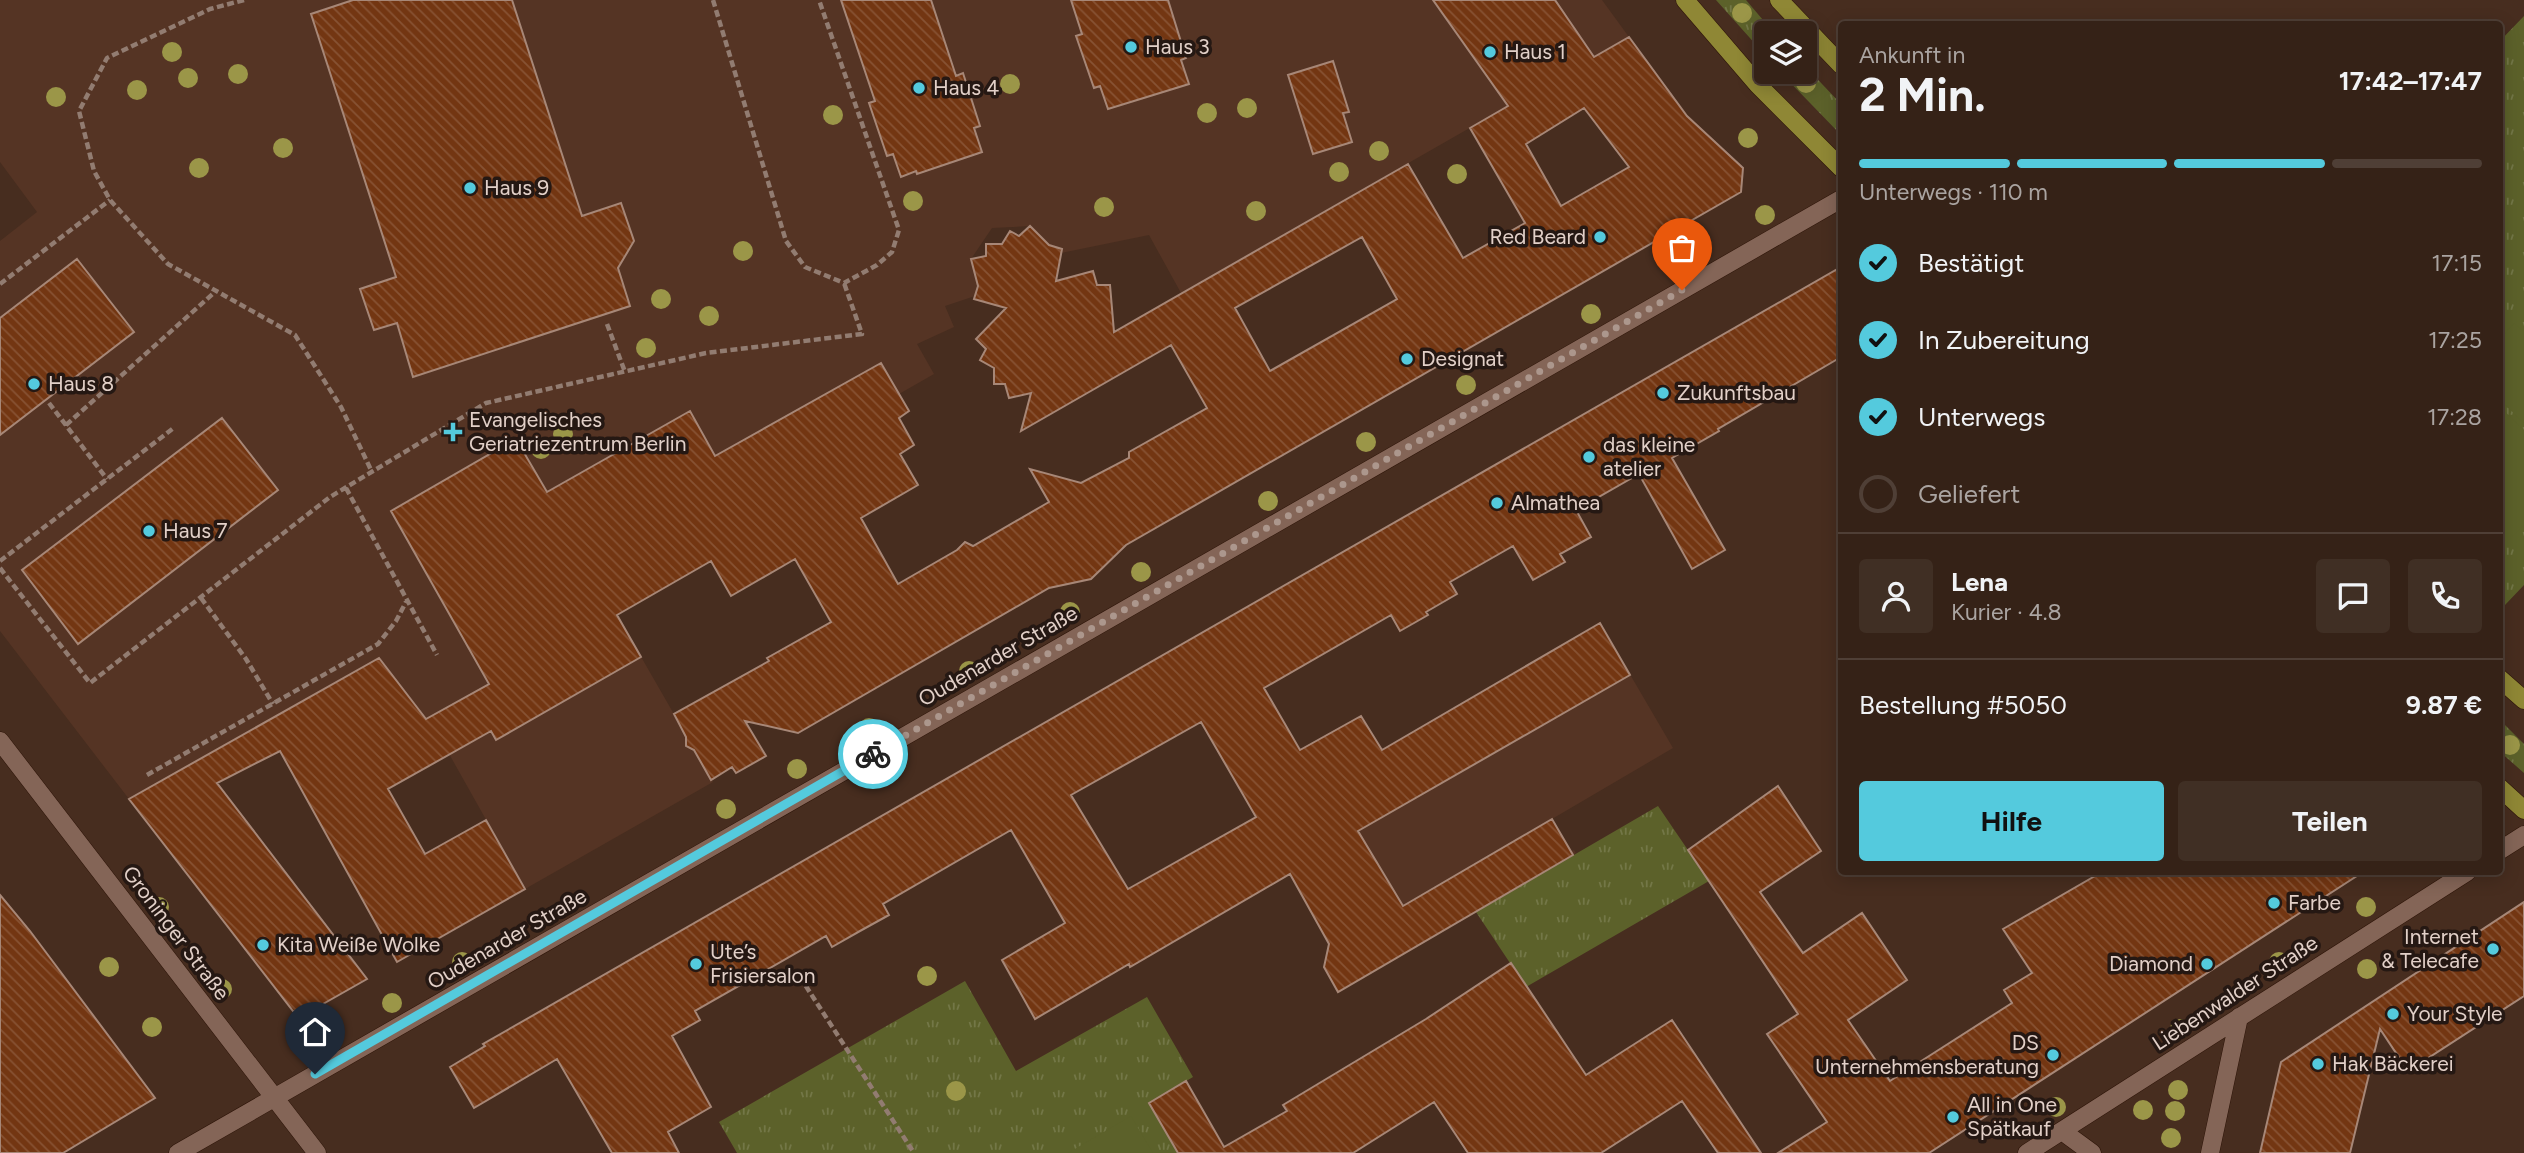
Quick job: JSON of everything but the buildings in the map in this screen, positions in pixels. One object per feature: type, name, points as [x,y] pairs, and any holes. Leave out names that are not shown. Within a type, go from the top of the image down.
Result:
[{"type":"main road","points":[[1685,0],[1758,85],[1838,165]]},
{"type":"main road","points":[[1779,0],[1838,62]]},
{"type":"main road","points":[[2503,682],[2524,700]]},
{"type":"main road","points":[[2503,790],[2524,810]]},
{"type":"street","name":"Oudenarder Straße","points":[[178,1153],[1838,201]]},
{"type":"street","name":"Groninger Straße","points":[[0,741],[317,1153]]},
{"type":"street","points":[[2503,848],[2524,835]]},
{"type":"street","name":"Liebenwalder Straße","points":[[2028,1153],[2462,875]]},
{"type":"street","points":[[2210,1153],[2239,1017]]},
{"type":"street","points":[[2062,1131],[2092,1153]]},
{"type":"path","points":[[244,0],[210,9],[107,58],[79,111],[94,171],[110,200],[168,264],[295,335],[341,407],[372,472]]},
{"type":"path","points":[[0,568],[90,683],[330,497],[486,403],[706,353],[862,334],[844,283],[805,267],[786,241],[713,0]]},
{"type":"path","points":[[819,0],[899,230],[892,252],[877,265],[844,283]]},
{"type":"path","points":[[0,284],[110,200]]},
{"type":"path","points":[[66,425],[216,291]]},
{"type":"path","points":[[607,324],[625,372]]},
{"type":"path","points":[[49,403],[107,479]]},
{"type":"path","points":[[0,561],[175,427]]},
{"type":"path","points":[[346,488],[437,655]]},
{"type":"path","points":[[201,598],[246,659],[273,704]]},
{"type":"path","points":[[147,775],[378,644],[396,621],[407,600]]},
{"type":"path","points":[[800,977],[914,1153]]},
{"type":"shaded area","name":"Evangelisches Geriatriezentrum Berlin","points":[[0,0],[1602,0],[1629,37],[1181,293],[1149,235],[1061,253],[1062,249],[1049,245],[1030,226],[992,228],[971,259],[978,286],[975,296],[945,306],[954,327],[917,344],[934,374],[899,394],[909,411],[899,418],[914,446],[617,615],[713,782],[525,889],[430,720],[427,721],[379,658],[129,799],[0,631],[0,241],[37,212],[0,162]]},
{"type":"shaded area","points":[[1600,623],[1673,748],[1552,819],[1571,851],[1576,853],[1383,966],[1288,805]]},
{"type":"green space","points":[[1716,0],[1746,0],[1764,21],[1754,21],[1754,43]]},
{"type":"green space","points":[[2524,16],[2524,585],[2505,605],[2503,603],[2503,38]]},
{"type":"green space","points":[[1817,79],[1838,101],[1838,132],[1792,84],[1817,84]]},
{"type":"green space","points":[[2514,323],[2524,332],[2524,423],[2503,403],[2503,335]]},
{"type":"green space","points":[[2503,410],[2524,430],[2524,525],[2507,542],[2503,538]]},
{"type":"green space","points":[[2503,723],[2524,744],[2524,773],[2503,755]]},
{"type":"green space","points":[[1658,806],[1709,881],[1526,987],[1476,912]]},
{"type":"green space","points":[[965,981],[1016,1071],[1147,997],[1193,1077],[1149,1103],[1178,1153],[737,1153],[719,1122]]},
{"type":"green space","points":[[1131,1116],[1153,1153],[1068,1153]]},
{"type":"way so far","points":[[873,754],[1682,290]]},
{"type":"place","name":"Haus 3","points":[[1131,47]]},
{"type":"place","name":"Haus 1","points":[[1490,52]]},
{"type":"place","name":"Haus 4","points":[[919,88]]},
{"type":"place","name":"Haus 9","points":[[470,188]]},
{"type":"place","name":"Red Beard","points":[[1600,237]]},
{"type":"place","name":"Designat","points":[[1407,359]]},
{"type":"place","name":"Haus 8","points":[[34,384]]},
{"type":"place","name":"Zukunftsbau","points":[[1663,393]]},
{"type":"place","name":"Evangelisches Geriatriezentrum Berlin","points":[[453,432]]},
{"type":"place","name":"das kleine atelier","points":[[1589,457]]},
{"type":"place","name":"Almathea","points":[[1497,503]]},
{"type":"place","name":"Haus 7","points":[[149,531]]},
{"type":"place","name":"Farbe","points":[[2274,903]]},
{"type":"place","name":"Kita Weiße Wolke","points":[[263,945]]},
{"type":"place","name":"Internet & Telecafe","points":[[2493,949]]},
{"type":"place","name":"Ute’s Frisiersalon","points":[[696,964]]},
{"type":"place","name":"Diamond","points":[[2207,964]]},
{"type":"place","name":"Your Style","points":[[2393,1014]]},
{"type":"place","name":"DS Unternehmensberatung","points":[[2053,1055]]},
{"type":"place","name":"Hak Bäckerei","points":[[2318,1064]]},
{"type":"place","name":"All in One Spätkauf","points":[[1953,1117]]},
{"type":"route","points":[[315,1074],[873,754]]}]
